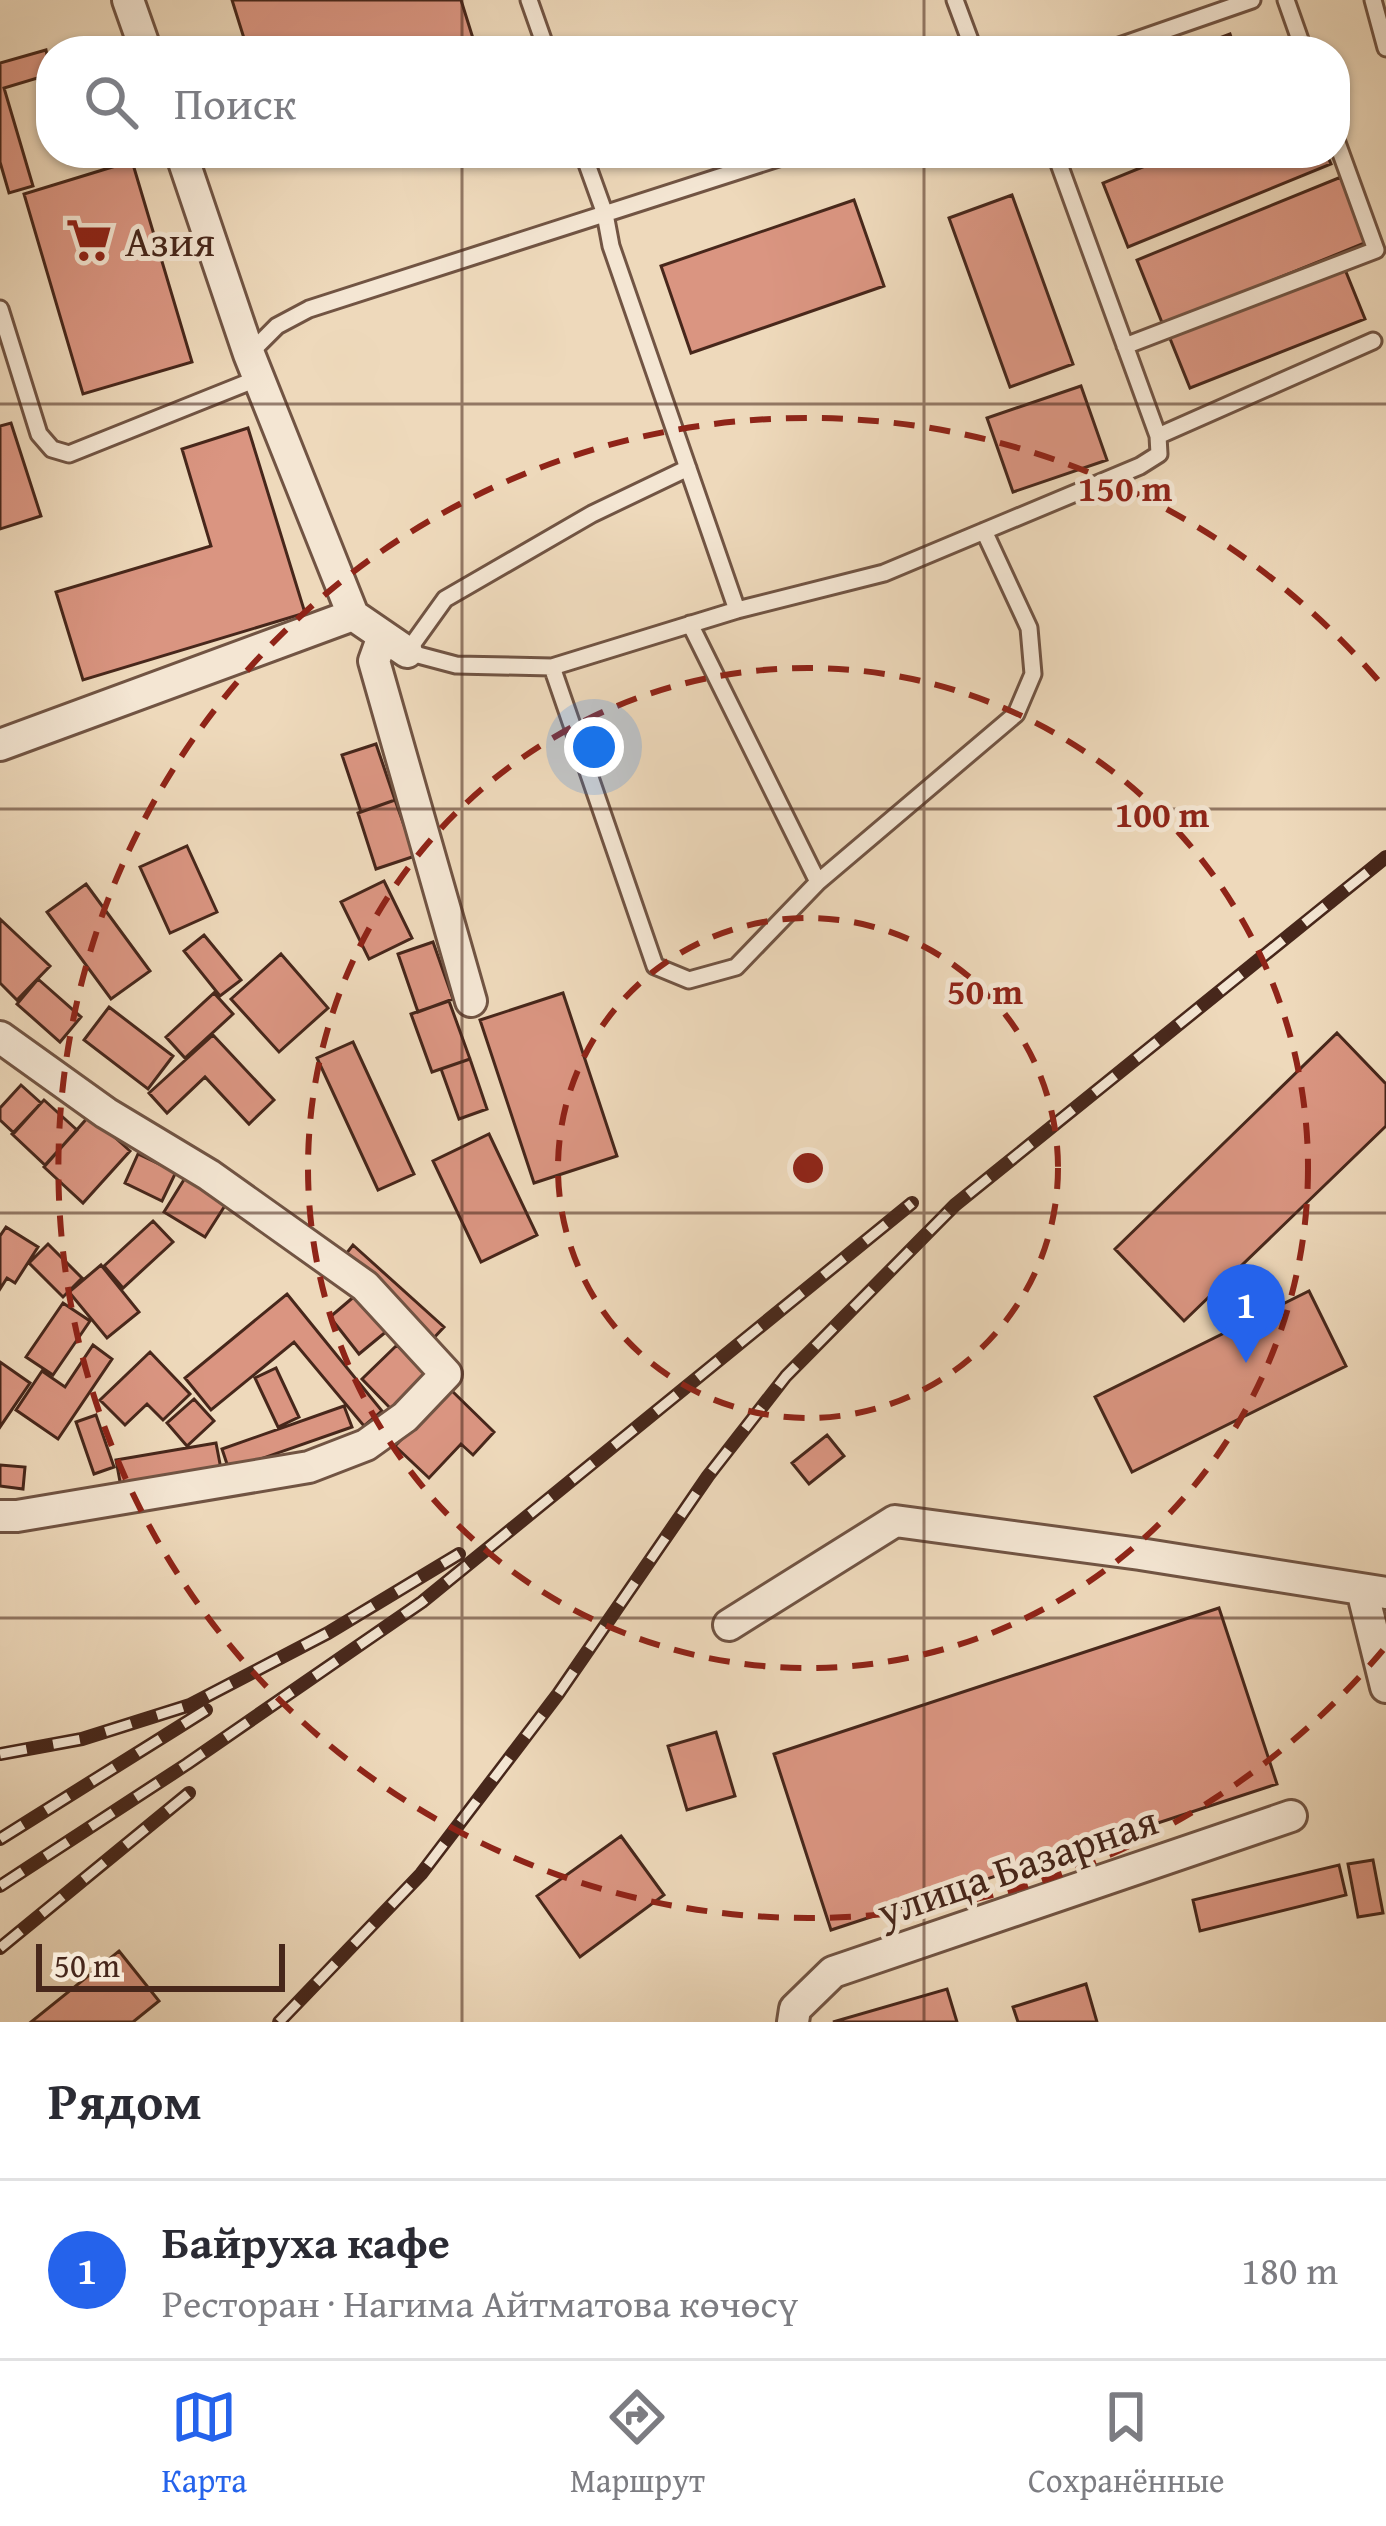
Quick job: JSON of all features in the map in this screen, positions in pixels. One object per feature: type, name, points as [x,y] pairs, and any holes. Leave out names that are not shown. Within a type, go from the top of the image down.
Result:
[{"type":"street","points":[[128,0],[141,36]]},
{"type":"street","points":[[186,168],[254,366],[353,615],[395,644],[374,661],[471,1001]]},
{"type":"street","points":[[0,745],[353,615]]},
{"type":"street","points":[[0,1037],[106,1113],[209,1175],[364,1286],[446,1374],[405,1418],[367,1445],[309,1467],[0,1516]]},
{"type":"street","points":[[729,1625],[895,1521],[1374,1592],[1386,1687]]},
{"type":"street","name":"улица Базарная","points":[[793,2022],[795,2009],[833,1972],[1292,1816]]},
{"type":"lane","points":[[529,0],[542,36]]},
{"type":"lane","points":[[955,0],[968,36]]},
{"type":"lane","points":[[1148,36],[1252,0]]},
{"type":"lane","points":[[1286,0],[1299,36]]},
{"type":"lane","points":[[1373,0],[1386,48]]},
{"type":"lane","points":[[588,168],[736,610]]},
{"type":"lane","points":[[0,309],[39,434],[52,449],[69,454],[254,366],[277,326],[309,309],[747,168]]},
{"type":"lane","points":[[688,468],[592,514],[445,599],[395,644],[456,665],[552,667],[736,610],[884,573],[1159,454],[1158,436],[1060,168]]},
{"type":"lane","points":[[1125,346],[1381,248],[1348,168]]},
{"type":"lane","points":[[1158,436],[1373,341]]},
{"type":"lane","points":[[552,667],[655,966],[689,980],[736,968],[818,882],[1016,714],[1033,674],[1029,628],[984,531]]},
{"type":"lane","points":[[690,624],[818,882]]},
{"type":"building","points":[[232,0],[461,0],[472,36],[243,36]]},
{"type":"building","points":[[36,53],[36,78],[4,88],[33,186],[9,193],[0,162],[0,63]]},
{"type":"building","points":[[109,168],[134,168],[192,362],[83,394],[24,194]]},
{"type":"building","points":[[1140,168],[1321,168],[1128,247],[1103,183]]},
{"type":"building","points":[[1341,177],[1367,242],[1163,325],[1137,260]]},
{"type":"building","points":[[1012,195],[1073,364],[1010,387],[949,218]]},
{"type":"building","points":[[854,200],[884,286],[691,353],[661,266]]},
{"type":"building","points":[[1344,267],[1365,319],[1190,388],[1169,336]]},
{"type":"building","points":[[1081,386],[1107,460],[1013,492],[987,418]]},
{"type":"building","points":[[11,423],[41,516],[0,529],[0,426]]},
{"type":"building","points":[[248,428],[305,613],[83,680],[56,592],[211,546],[182,449]]},
{"type":"building","points":[[376,744],[395,800],[361,812],[342,755]]},
{"type":"building","points":[[395,800],[415,856],[376,869],[358,813]]},
{"type":"building","points":[[187,846],[217,912],[170,933],[140,867]]},
{"type":"building","points":[[384,881],[412,938],[369,959],[341,902]]},
{"type":"building","points":[[86,884],[150,971],[111,999],[47,912]]},
{"type":"building","points":[[0,919],[50,966],[17,1000],[0,983]]},
{"type":"building","points":[[204,935],[241,980],[220,996],[184,951]]},
{"type":"building","points":[[433,942],[453,999],[418,1012],[398,954]]},
{"type":"building","points":[[281,954],[328,1008],[279,1052],[231,999]]},
{"type":"building","points":[[38,979],[81,1017],[60,1042],[17,1004]]},
{"type":"building","points":[[214,993],[233,1014],[185,1058],[166,1037]]},
{"type":"building","points":[[563,993],[617,1156],[534,1183],[480,1020]]},
{"type":"building","points":[[449,1001],[470,1059],[432,1072],[411,1014]]},
{"type":"building","points":[[109,1007],[173,1056],[148,1089],[84,1040]]},
{"type":"building","points":[[1337,1033],[1386,1084],[1386,1126],[1184,1321],[1115,1249]]},
{"type":"building","points":[[213,1035],[274,1100],[249,1124],[205,1077],[167,1113],[149,1093]]},
{"type":"building","points":[[353,1042],[414,1174],[378,1190],[317,1058]]},
{"type":"building","points":[[470,1059],[487,1109],[459,1119],[441,1069]]},
{"type":"building","points":[[21,1085],[41,1103],[14,1133],[0,1120],[0,1108]]},
{"type":"building","points":[[44,1100],[77,1130],[45,1165],[12,1134]]},
{"type":"building","points":[[90,1115],[130,1151],[83,1203],[44,1167]]},
{"type":"building","points":[[489,1134],[537,1235],[481,1262],[433,1161]]},
{"type":"building","points":[[138,1154],[176,1172],[162,1201],[125,1183]]},
{"type":"building","points":[[185,1178],[226,1204],[205,1237],[164,1212]]},
{"type":"building","points":[[153,1221],[173,1242],[123,1288],[104,1266]]},
{"type":"building","points":[[6,1227],[38,1247],[15,1283],[7,1278],[0,1289],[0,1236]]},
{"type":"building","points":[[48,1244],[82,1278],[63,1297],[29,1263]]},
{"type":"building","points":[[353,1245],[444,1327],[431,1341],[342,1259]]},
{"type":"building","points":[[101,1265],[139,1312],[107,1338],[69,1292]]},
{"type":"building","points":[[363,1289],[393,1326],[359,1354],[330,1317]]},
{"type":"building","points":[[1309,1291],[1346,1366],[1132,1472],[1095,1397]]},
{"type":"building","points":[[287,1294],[382,1411],[364,1426],[294,1342],[211,1410],[185,1378]]},
{"type":"building","points":[[63,1303],[90,1321],[53,1375],[26,1357]]},
{"type":"building","points":[[93,1345],[112,1359],[58,1439],[16,1410],[42,1371],[65,1387]]},
{"type":"building","points":[[397,1345],[426,1375],[391,1409],[362,1379]]},
{"type":"building","points":[[150,1352],[190,1394],[163,1420],[147,1404],[125,1425],[100,1400]]},
{"type":"building","points":[[0,1362],[30,1383],[0,1427]]},
{"type":"building","points":[[276,1368],[299,1417],[278,1427],[255,1378]]},
{"type":"building","points":[[450,1389],[494,1432],[473,1455],[461,1444],[429,1478],[395,1446]]},
{"type":"building","points":[[194,1399],[214,1421],[187,1446],[167,1423]]},
{"type":"building","points":[[344,1406],[352,1427],[229,1470],[222,1449]]},
{"type":"building","points":[[96,1415],[114,1467],[94,1474],[76,1422]]},
{"type":"building","points":[[827,1435],[844,1456],[809,1484],[792,1463]]},
{"type":"building","points":[[216,1443],[221,1469],[121,1487],[116,1460]]},
{"type":"building","points":[[0,1465],[25,1467],[23,1489],[0,1486]]},
{"type":"building","points":[[1219,1608],[1277,1784],[831,1930],[774,1754]]},
{"type":"building","points":[[716,1732],[735,1796],[687,1810],[668,1746]]},
{"type":"building","points":[[621,1836],[664,1895],[580,1957],[537,1896]]},
{"type":"building","points":[[1373,1860],[1383,1913],[1358,1917],[1348,1864]]},
{"type":"building","points":[[1339,1865],[1346,1895],[1200,1931],[1193,1900]]},
{"type":"building","points":[[119,1951],[159,2001],[133,2022],[31,2022]]},
{"type":"building","points":[[1086,1984],[1097,2022],[1018,2022],[1013,2007]]},
{"type":"building","points":[[947,1989],[957,2022],[833,2022]]},
{"type":"railway","points":[[279,2022],[421,1874],[558,1694],[708,1476],[786,1376],[955,1205],[1386,857]]},
{"type":"railway","points":[[0,1886],[422,1602],[912,1203]]},
{"type":"railway","points":[[0,1754],[82,1739],[190,1705],[328,1633],[459,1554]]},
{"type":"railway","points":[[0,1839],[206,1710]]},
{"type":"railway","points":[[0,1948],[189,1793]]},
{"type":"place","name":"Азия","points":[[89,240]]},
{"type":"place","name":"Байруха кафе","points":[[1246,1363]]}]
